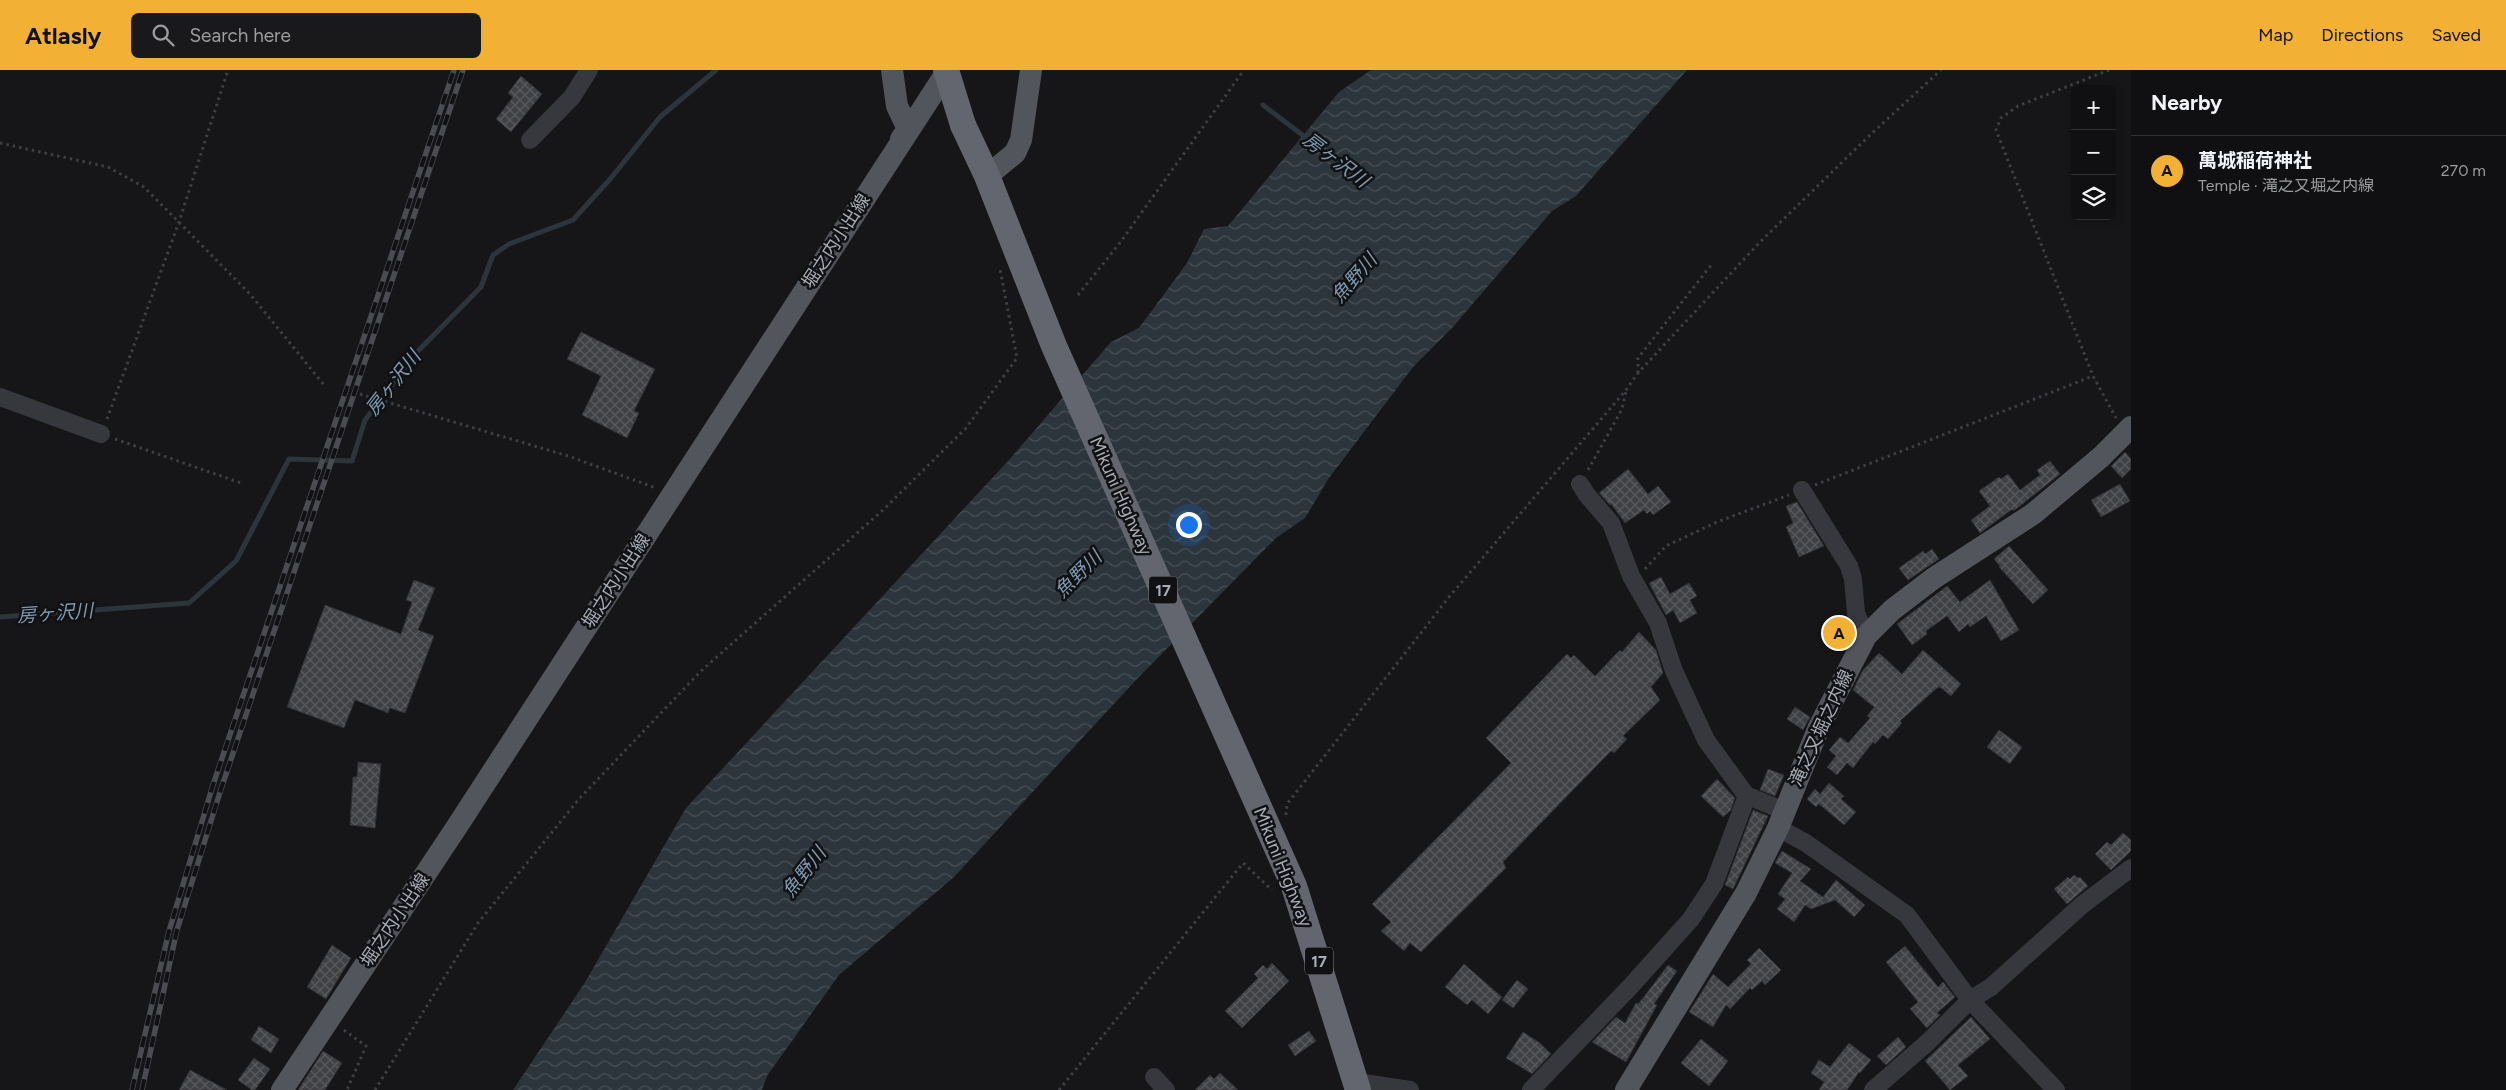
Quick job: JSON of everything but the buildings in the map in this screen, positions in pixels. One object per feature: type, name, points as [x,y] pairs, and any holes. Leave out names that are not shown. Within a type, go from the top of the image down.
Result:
[{"type":"highway","name":"Mikuni Highway","points":[[947,70],[963,125],[987,176],[1054,346],[1279,827],[1294,886],[1357,1086]]},
{"type":"main road","points":[[892,70],[896,106],[908,129]]},
{"type":"main road","name":"堀之内小出線","points":[[282,1090],[673,494],[947,70]]},
{"type":"main road","points":[[987,176],[1016,153],[1021,140],[1031,70]]},
{"type":"main road","name":"滝之又堀之内線","points":[[1626,1090],[1746,893],[1781,819],[1819,727],[1866,636],[1892,610],[1934,578],[2033,514],[2101,457],[2128,430]]},
{"type":"street","points":[[530,140],[572,97],[589,70]]},
{"type":"street","points":[[0,397],[102,434]]},
{"type":"street","points":[[1580,484],[1611,523],[1631,576],[1658,623],[1674,671],[1706,740],[1747,796],[1781,819],[1806,844],[1907,915],[1970,1000],[2056,1090]]},
{"type":"street","points":[[1802,490],[1849,566],[1853,579],[1856,613],[1866,636]]},
{"type":"street","points":[[1531,1090],[1630,987],[1691,919],[1714,884],[1747,796]]},
{"type":"street","points":[[1873,1090],[1928,1042],[1970,1000],[1991,987],[2082,905],[2131,868]]},
{"type":"street","points":[[1357,1086],[1410,1090]]},
{"type":"path","points":[[228,70],[179,222],[102,434],[241,482]]},
{"type":"path","points":[[1078,295],[1118,244],[1244,70]]},
{"type":"path","points":[[1279,827],[1287,804],[1449,597],[1626,390],[1638,373],[1759,243],[1870,135],[1941,70]]},
{"type":"path","points":[[2109,70],[2018,106],[2000,118],[1996,130],[2093,376],[2128,430]]},
{"type":"path","points":[[0,143],[108,166],[144,187],[250,294],[324,385]]},
{"type":"path","points":[[374,1090],[478,923],[579,799],[701,671],[884,510],[966,428],[1017,358],[999,263]]},
{"type":"path","points":[[1638,373],[1638,358],[1712,264]]},
{"type":"path","points":[[1631,576],[1644,569],[1666,546],[1717,522],[2093,376]]},
{"type":"path","points":[[1580,484],[1622,409],[1626,390]]},
{"type":"path","points":[[360,394],[568,456],[673,494]]},
{"type":"path","points":[[1059,1090],[1243,863],[1282,898],[1294,886]]},
{"type":"path","points":[[329,1020],[366,1046],[346,1090]]},
{"type":"water","name":"魚野川","points":[[1371,70],[1687,70],[1576,196],[1552,211],[1453,327],[1413,367],[1329,478],[1305,518],[1276,538],[1136,680],[954,877],[839,975],[767,1076],[762,1090],[513,1090],[584,984],[686,808],[1008,461],[1111,342],[1139,328],[1187,263],[1204,229],[1228,226],[1339,92]]},
{"type":"waterway","name":"房ヶ沢川","points":[[0,617],[189,603],[236,561],[289,459],[352,461],[365,420],[418,351],[481,287],[493,255],[509,244],[573,220],[611,178],[660,117],[716,70]]},
{"type":"waterway","name":"房ヶ沢川","points":[[1263,105],[1309,140]]},
{"type":"railway","points":[[132,1090],[169,931],[213,785],[454,70]]},
{"type":"railway","points":[[142,1090],[177,930],[221,789],[463,70]]},
{"type":"place","name":"萬城稲荷神社","points":[[1839,633]]}]
